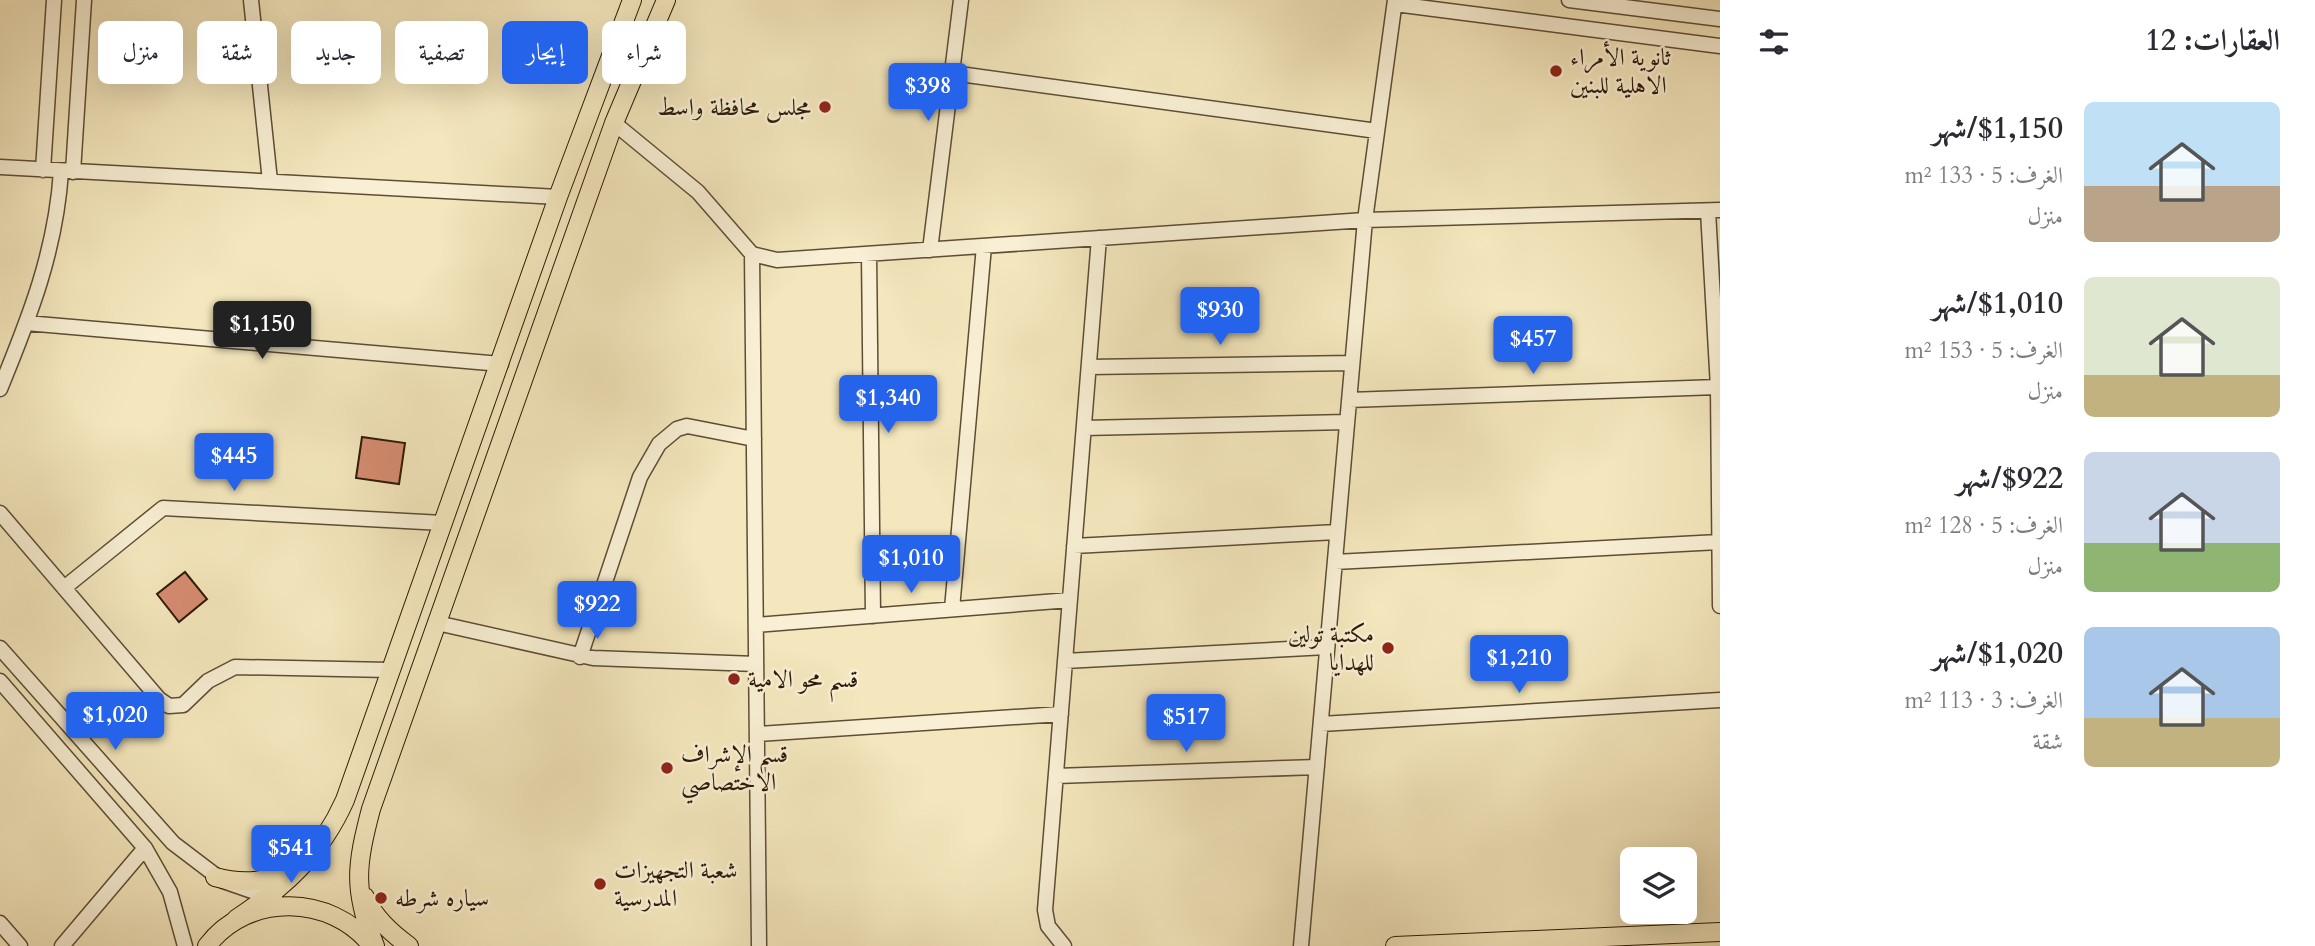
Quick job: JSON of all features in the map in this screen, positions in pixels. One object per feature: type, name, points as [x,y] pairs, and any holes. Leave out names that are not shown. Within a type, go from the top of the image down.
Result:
[{"type":"main road","points":[[207,946],[236,919],[294,877],[323,843],[345,800],[558,197],[632,0]]},
{"type":"main road","points":[[373,941],[361,906],[358,869],[370,809],[614,123],[666,0]]},
{"type":"main road","points":[[474,437],[500,444]]},
{"type":"main road","points":[[215,877],[233,882],[269,878],[297,866],[323,843]]},
{"type":"main road","points":[[358,869],[373,912],[409,946]]},
{"type":"main road","points":[[236,919],[281,905],[304,906],[333,914],[373,941],[397,946]]},
{"type":"main road","points":[[1395,946],[1720,932]]},
{"type":"street","points":[[44,170],[54,0]]},
{"type":"street","points":[[0,389],[26,323],[56,232],[67,171],[84,0]]},
{"type":"street","points":[[251,0],[270,181]]},
{"type":"street","points":[[929,250],[961,0]]},
{"type":"street","points":[[1569,0],[1720,19]]},
{"type":"street","points":[[1301,946],[1365,220],[1395,2],[1720,46]]},
{"type":"street","points":[[952,73],[1377,131]]},
{"type":"street","points":[[614,123],[698,192],[752,254],[777,260],[1365,220],[1714,211],[1720,606]]},
{"type":"street","points":[[0,167],[558,197]]},
{"type":"street","points":[[1064,946],[1048,926],[1045,910],[1099,238]]},
{"type":"street","points":[[952,609],[984,246]]},
{"type":"street","points":[[752,254],[759,946]]},
{"type":"street","points":[[869,254],[873,616]]},
{"type":"street","points":[[26,323],[501,364]]},
{"type":"street","points":[[1089,366],[1352,363]]},
{"type":"street","points":[[1349,400],[1718,387]]},
{"type":"street","points":[[1084,428],[1347,422]]},
{"type":"street","points":[[580,657],[640,477],[659,444],[677,429],[687,426],[754,439]]},
{"type":"street","points":[[64,588],[163,508],[443,523]]},
{"type":"street","points":[[0,513],[159,699],[169,706],[183,705],[208,681],[235,667],[390,670]]},
{"type":"street","points":[[1074,547],[1338,532]]},
{"type":"street","points":[[1335,562],[1719,542]]},
{"type":"street","points":[[756,625],[1070,600]]},
{"type":"street","points":[[437,623],[580,657],[756,664]]},
{"type":"street","points":[[1065,661],[1327,647]]},
{"type":"street","points":[[0,648],[161,831],[215,877],[236,887],[304,906]]},
{"type":"street","points":[[0,681],[145,848],[170,892],[185,946]]},
{"type":"street","points":[[1321,724],[1720,700]]},
{"type":"street","points":[[757,734],[1061,714]]},
{"type":"street","points":[[1056,775],[1317,767]]},
{"type":"street","points":[[62,946],[145,848]]},
{"type":"street","points":[[0,923],[20,946]]},
{"type":"building","points":[[362,437],[405,443],[399,484],[356,478]]},
{"type":"building","points":[[185,572],[207,599],[179,622],[157,594]]},
{"type":"place","name":"ثانوية الأمراء الاهلية للبنين","points":[[1556,71]]},
{"type":"place","name":"مجلس محافظة واسط","points":[[825,107]]},
{"type":"place","name":"مكتبة تولين للهدايا","points":[[1388,648]]},
{"type":"place","name":"قسم محو الامية","points":[[734,679]]},
{"type":"place","name":"قسم الإشراف الاختصاصي","points":[[667,768]]},
{"type":"place","name":"شعبة التجهيزات المدرسية","points":[[600,884]]},
{"type":"place","name":"سياره شرطه","points":[[381,898]]}]
